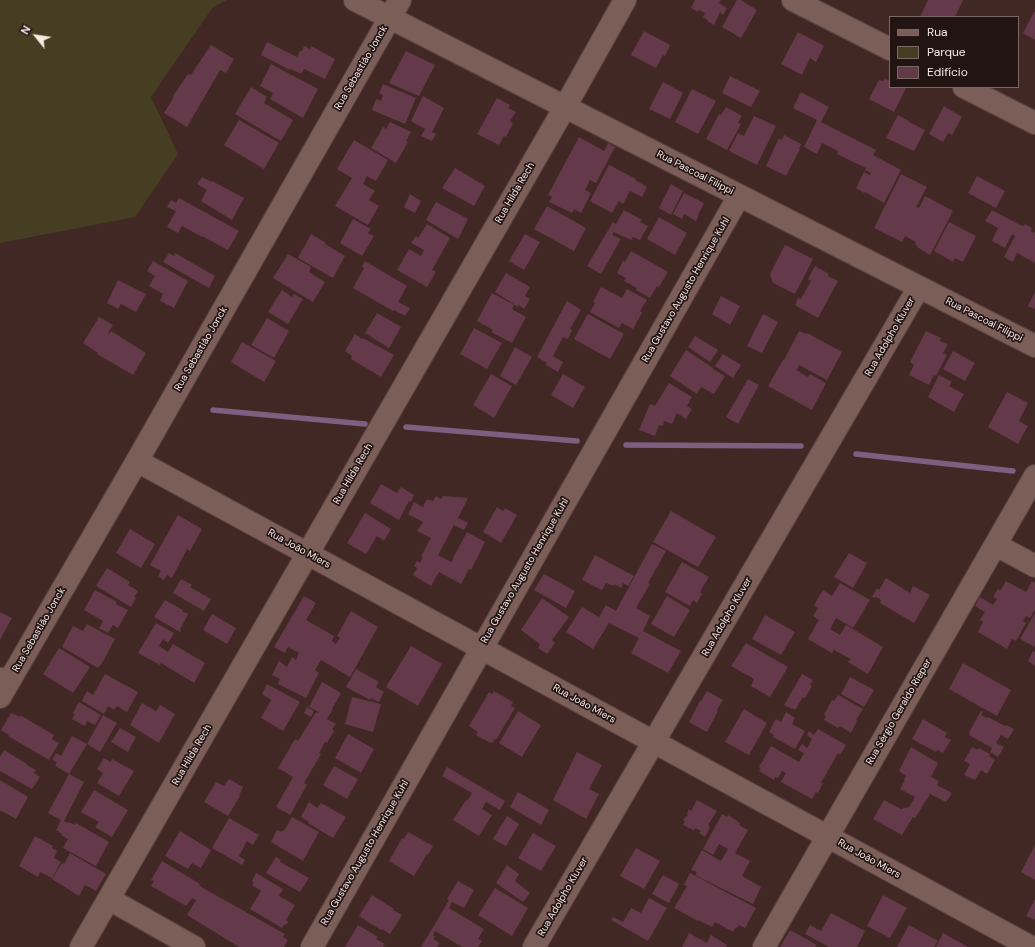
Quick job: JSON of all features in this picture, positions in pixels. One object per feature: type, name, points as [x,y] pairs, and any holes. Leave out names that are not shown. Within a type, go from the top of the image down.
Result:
[{"type":"street","name":"Rua Pascoal Filippi","points":[[354,0],[395,9],[565,107],[1035,346]]},
{"type":"street","name":"Rua Hilda Rech","points":[[81,947],[565,107],[625,0]]},
{"type":"street","points":[[792,0],[889,49]]},
{"type":"street","name":"Rua Sebastião Jonck","points":[[0,697],[6,678],[137,461],[395,9]]},
{"type":"street","points":[[966,88],[1035,123]]},
{"type":"street","name":"Rua Gustavo Augusto Henrique Kuhl","points":[[312,947],[739,196]]},
{"type":"street","name":"Rua Adolpho Kluver","points":[[534,947],[919,287]]},
{"type":"street","name":"Rua João Miers","points":[[137,461],[1031,947]]},
{"type":"street","name":"Rua Sérgio Geraldo Rieper","points":[[764,947],[1035,476]]},
{"type":"street","points":[[996,545],[1035,566]]},
{"type":"street","points":[[109,899],[194,947]]},
{"type":"green space","points":[[0,0],[227,0],[213,7],[151,97],[178,154],[135,217],[0,243]]},
{"type":"building","points":[[695,0],[721,0],[719,3],[727,8],[723,15],[720,12],[714,25],[703,17],[705,13],[699,10],[698,12],[691,8]]},
{"type":"building","points":[[737,0],[741,0],[757,10],[741,38],[722,27]]},
{"type":"building","points":[[928,0],[963,0],[955,16],[920,16]]},
{"type":"building","points":[[1035,12],[1035,40],[1023,33]]},
{"type":"building","points":[[644,31],[670,45],[665,56],[663,55],[656,68],[631,55]]},
{"type":"building","points":[[798,32],[824,46],[816,62],[810,58],[802,75],[781,64]]},
{"type":"building","points":[[267,42],[297,57],[304,46],[310,49],[311,46],[335,59],[325,79],[304,69],[301,74],[261,55]]},
{"type":"building","points":[[211,45],[234,59],[226,73],[220,70],[187,127],[164,113],[174,97],[173,96],[188,74],[191,75]]},
{"type":"building","points":[[406,51],[435,65],[419,96],[389,83]]},
{"type":"building","points":[[271,64],[318,89],[303,118],[270,99],[273,93],[260,86]]},
{"type":"building","points":[[730,76],[760,91],[751,107],[722,93]]},
{"type":"building","points":[[885,79],[889,81],[889,88],[906,88],[894,112],[869,99],[879,80],[883,81]]},
{"type":"building","points":[[663,82],[683,93],[670,119],[649,109]]},
{"type":"building","points":[[383,84],[416,98],[405,124],[372,110],[376,99],[381,101],[383,95],[379,93]]},
{"type":"building","points":[[251,87],[267,97],[264,103],[293,120],[281,141],[235,114]]},
{"type":"building","points":[[692,89],[716,101],[698,134],[675,122]]},
{"type":"building","points":[[801,92],[829,107],[821,122],[876,150],[873,155],[901,170],[884,203],[856,188],[864,172],[870,175],[871,173],[865,170],[866,168],[837,154],[838,151],[822,143],[817,154],[804,147],[817,120],[793,108]]},
{"type":"building","points":[[423,96],[444,108],[432,132],[436,134],[432,141],[421,136],[425,129],[411,121]]},
{"type":"building","points":[[497,98],[510,105],[508,108],[516,112],[510,121],[513,123],[506,137],[504,136],[499,145],[477,134]]},
{"type":"building","points":[[944,106],[962,117],[952,135],[948,133],[943,142],[929,134]]},
{"type":"building","points":[[726,107],[742,116],[738,123],[741,124],[727,150],[706,139],[719,114],[721,115]]},
{"type":"building","points":[[898,115],[925,130],[914,151],[886,138]]},
{"type":"building","points":[[754,116],[776,126],[757,165],[729,151],[738,133],[744,136]]},
{"type":"building","points":[[239,120],[279,143],[264,169],[224,145]]},
{"type":"building","points":[[390,122],[411,132],[406,141],[408,142],[396,163],[371,148],[383,127],[386,129]]},
{"type":"building","points":[[784,135],[801,144],[800,149],[786,176],[766,166],[779,138],[782,140]]},
{"type":"building","points":[[579,137],[604,151],[608,143],[615,147],[596,183],[590,180],[585,190],[591,193],[581,213],[574,209],[572,213],[549,202],[552,197],[548,195]]},
{"type":"building","points":[[354,140],[388,160],[376,181],[367,176],[363,184],[375,191],[369,200],[379,206],[368,225],[335,206],[352,178],[337,169]]},
{"type":"building","points":[[609,165],[636,179],[635,180],[647,187],[642,197],[630,191],[623,204],[619,201],[612,213],[590,201]]},
{"type":"building","points":[[455,168],[485,186],[474,206],[442,188]]},
{"type":"building","points":[[901,174],[927,187],[916,207],[919,208],[925,196],[953,211],[930,255],[917,247],[918,246],[915,244],[916,242],[905,236],[902,242],[874,228]]},
{"type":"building","points":[[977,176],[1005,191],[996,208],[968,193]]},
{"type":"building","points":[[202,177],[244,198],[232,220],[201,201],[207,190],[197,184]]},
{"type":"building","points":[[671,184],[683,191],[671,215],[659,208]]},
{"type":"building","points":[[684,193],[704,203],[696,221],[684,214],[682,219],[673,214]]},
{"type":"building","points":[[410,194],[421,201],[415,213],[404,207]]},
{"type":"building","points":[[179,198],[239,231],[228,250],[182,226],[178,233],[167,227],[176,211],[167,207],[171,200],[176,203]]},
{"type":"building","points":[[436,202],[468,219],[458,239],[426,220]]},
{"type":"building","points":[[547,206],[586,228],[574,251],[534,229]]},
{"type":"building","points":[[624,210],[642,220],[640,222],[648,226],[640,240],[633,237],[631,240],[614,232],[612,235],[621,239],[601,274],[587,266],[613,222],[616,224]]},
{"type":"building","points":[[992,210],[1020,225],[1024,226],[1025,224],[1032,228],[1031,231],[1035,233],[1035,263],[1017,253],[1013,262],[1004,257],[1015,236],[1012,234],[1005,248],[992,241],[998,228],[985,221]]},
{"type":"building","points":[[659,217],[687,233],[675,255],[647,239]]},
{"type":"building","points":[[353,219],[371,229],[368,233],[374,236],[362,256],[340,243]]},
{"type":"building","points":[[949,222],[976,236],[963,262],[955,258],[953,262],[934,251]]},
{"type":"building","points":[[427,224],[450,238],[432,270],[436,272],[427,287],[397,270],[409,249],[421,256],[424,250],[411,243],[416,236],[418,238]]},
{"type":"building","points":[[311,234],[345,256],[333,278],[298,258]]},
{"type":"building","points":[[525,234],[540,242],[524,270],[509,261]]},
{"type":"building","points":[[785,245],[813,259],[795,294],[773,283],[770,274]]},
{"type":"building","points":[[631,251],[668,272],[650,298],[636,290],[637,288],[624,281],[626,278],[617,273],[623,261],[625,262]]},
{"type":"building","points":[[169,253],[174,256],[175,253],[215,276],[209,288],[163,262]]},
{"type":"building","points":[[288,254],[311,267],[309,272],[325,282],[313,302],[273,278]]},
{"type":"building","points":[[153,261],[188,281],[174,308],[160,301],[163,294],[149,286],[155,276],[147,271]]},
{"type":"building","points":[[365,261],[407,286],[398,302],[410,308],[405,316],[394,310],[393,311],[353,288],[364,268],[362,267]]},
{"type":"building","points":[[815,266],[829,274],[828,276],[838,281],[818,318],[795,305],[798,298],[801,299],[811,281],[808,279]]},
{"type":"building","points":[[506,273],[530,287],[525,296],[530,299],[524,309],[519,305],[518,307],[495,292]]},
{"type":"building","points":[[118,280],[146,294],[136,312],[121,304],[118,309],[107,303]]},
{"type":"building","points":[[601,287],[622,298],[627,289],[647,300],[640,311],[642,313],[633,329],[622,323],[619,328],[590,312],[595,303],[593,302]]},
{"type":"building","points":[[282,290],[292,297],[294,294],[303,299],[288,324],[268,312]]},
{"type":"building","points":[[1035,292],[1035,309],[1028,306]]},
{"type":"building","points":[[492,293],[514,305],[512,309],[526,317],[512,343],[491,332],[493,330],[477,321]]},
{"type":"building","points":[[721,296],[740,306],[730,325],[712,314]]},
{"type":"building","points":[[567,301],[581,310],[570,329],[572,330],[568,339],[563,337],[553,356],[563,362],[558,372],[546,365],[547,363],[537,357]]},
{"type":"building","points":[[377,313],[401,327],[389,348],[365,333]]},
{"type":"building","points":[[588,314],[624,334],[610,359],[574,339]]},
{"type":"building","points":[[763,314],[778,322],[762,353],[747,346]]},
{"type":"building","points":[[99,317],[113,325],[108,333],[109,334],[111,331],[146,353],[133,375],[97,354],[98,353],[83,343]]},
{"type":"building","points":[[267,318],[289,331],[274,358],[251,345]]},
{"type":"building","points":[[474,328],[502,343],[487,369],[460,354]]},
{"type":"building","points":[[799,331],[806,334],[807,333],[842,352],[827,380],[799,365],[796,370],[808,377],[810,374],[826,383],[812,410],[768,386]]},
{"type":"building","points":[[926,331],[941,338],[940,341],[948,344],[943,353],[947,355],[936,376],[934,375],[929,385],[909,375],[914,365],[910,362]]},
{"type":"building","points":[[355,334],[394,355],[381,377],[351,359],[352,356],[345,351]]},
{"type":"building","points":[[695,336],[718,350],[710,362],[688,347]]},
{"type":"building","points":[[242,342],[276,361],[264,382],[231,362]]},
{"type":"building","points":[[515,347],[532,357],[516,385],[500,376]]},
{"type":"building","points":[[686,350],[725,376],[714,394],[701,387],[697,394],[670,376]]},
{"type":"building","points":[[953,351],[975,363],[965,381],[943,369]]},
{"type":"building","points":[[723,354],[741,365],[733,378],[715,366]]},
{"type":"building","points":[[491,374],[512,386],[494,418],[473,405]]},
{"type":"building","points":[[563,374],[585,387],[573,408],[551,395]]},
{"type":"building","points":[[939,375],[952,382],[949,386],[964,394],[954,412],[928,397]]},
{"type":"building","points":[[748,379],[759,385],[738,424],[726,417]]},
{"type":"building","points":[[669,383],[692,397],[687,406],[692,409],[686,419],[677,413],[672,424],[664,421],[663,426],[659,425],[655,436],[639,430],[650,404],[655,406]]},
{"type":"building","points":[[1007,392],[1028,403],[1019,421],[1028,426],[1018,444],[988,427]]},
{"type":"building","points":[[381,484],[397,493],[401,487],[414,495],[411,502],[409,501],[399,520],[370,503]]},
{"type":"building","points":[[436,496],[441,499],[443,496],[468,498],[458,518],[468,523],[464,530],[454,525],[438,555],[451,562],[467,532],[485,542],[471,570],[469,569],[461,584],[439,572],[431,586],[413,575],[417,568],[414,566],[417,561],[420,563],[423,557],[421,556],[431,538],[417,531],[423,522],[408,514],[414,502],[423,507],[427,499],[433,501]]},
{"type":"building","points":[[497,507],[503,511],[505,508],[517,515],[501,543],[483,532]]},
{"type":"building","points":[[671,511],[716,537],[698,567],[653,542]]},
{"type":"building","points":[[365,513],[391,529],[384,541],[377,536],[366,554],[347,543]]},
{"type":"building","points":[[178,515],[202,529],[190,551],[187,549],[172,578],[167,575],[164,580],[158,576],[161,571],[150,565]]},
{"type":"building","points":[[130,529],[155,544],[141,568],[116,553]]},
{"type":"building","points":[[652,544],[666,551],[648,583],[650,584],[636,608],[650,616],[643,631],[681,651],[668,673],[631,653],[639,638],[609,623],[593,649],[566,632],[582,607],[599,617],[606,605],[616,611]]},
{"type":"building","points":[[849,553],[867,563],[853,588],[834,577]]},
{"type":"building","points":[[595,555],[634,576],[628,586],[623,583],[621,588],[614,584],[613,586],[606,583],[602,590],[582,580]]},
{"type":"building","points":[[682,562],[709,577],[700,592],[702,594],[697,603],[693,600],[690,606],[665,592]]},
{"type":"building","points":[[107,568],[130,582],[128,585],[138,591],[134,597],[136,598],[131,607],[96,586]]},
{"type":"building","points":[[544,574],[575,591],[566,608],[534,590]]},
{"type":"building","points":[[886,578],[910,593],[913,586],[930,595],[914,623],[880,603],[881,600],[876,597],[872,597],[877,588],[879,590]]},
{"type":"building","points":[[181,579],[192,585],[190,587],[211,599],[204,611],[173,593]]},
{"type":"building","points":[[1006,581],[1026,592],[1032,581],[1035,583],[1035,610],[1030,618],[1026,616],[1023,621],[1026,623],[1016,641],[1012,639],[1007,649],[978,632],[983,622],[980,620],[985,612],[975,606],[980,597],[993,605],[997,599],[993,597],[998,589],[1001,590]]},
{"type":"building","points":[[840,583],[870,600],[853,628],[836,618],[830,629],[840,635],[846,625],[883,647],[868,674],[848,662],[851,659],[834,650],[832,653],[808,639],[819,620],[813,616],[818,608],[814,605],[823,590],[832,596]]},
{"type":"building","points":[[95,590],[128,610],[118,628],[113,625],[108,633],[99,628],[103,621],[84,610]]},
{"type":"building","points":[[304,596],[316,603],[306,620],[334,636],[332,641],[336,644],[340,638],[337,636],[351,611],[378,627],[350,677],[321,660],[315,670],[319,673],[306,698],[278,684],[280,679],[272,675],[279,661],[287,667],[292,657],[296,660],[299,653],[288,647],[285,653],[274,647]]},
{"type":"building","points":[[667,596],[690,610],[674,637],[651,624]]},
{"type":"building","points":[[542,598],[569,617],[552,640],[555,643],[547,654],[538,648],[540,644],[521,630]]},
{"type":"building","points":[[165,600],[188,614],[180,632],[154,617]]},
{"type":"building","points":[[0,612],[12,618],[0,640]]},
{"type":"building","points":[[1035,613],[1035,647],[1020,639]]},
{"type":"building","points":[[212,614],[236,628],[227,644],[203,630]]},
{"type":"building","points":[[765,615],[795,632],[781,655],[752,639]]},
{"type":"building","points":[[156,623],[174,633],[168,643],[163,639],[159,646],[168,652],[173,644],[205,663],[194,683],[161,663],[160,665],[138,653]]},
{"type":"building","points":[[87,624],[115,639],[98,668],[62,647],[73,626],[83,631]]},
{"type":"building","points":[[746,643],[788,667],[770,697],[751,686],[754,679],[731,666]]},
{"type":"building","points":[[411,646],[442,664],[418,706],[386,687]]},
{"type":"building","points":[[59,648],[90,667],[73,693],[43,674]]},
{"type":"building","points":[[1033,651],[1035,652],[1035,666],[1028,661]]},
{"type":"building","points":[[963,663],[1011,690],[997,716],[949,689]]},
{"type":"building","points":[[356,669],[379,682],[376,687],[384,692],[379,702],[371,698],[370,700],[346,687]]},
{"type":"building","points":[[105,674],[138,692],[127,712],[117,706],[114,710],[108,706],[104,714],[82,701],[87,691],[93,695]]},
{"type":"building","points":[[802,674],[813,680],[810,685],[812,686],[805,698],[803,697],[795,710],[784,705]]},
{"type":"building","points":[[850,677],[874,690],[864,707],[841,694]]},
{"type":"building","points":[[322,682],[341,693],[327,719],[336,724],[332,729],[334,731],[327,743],[325,742],[319,753],[321,754],[304,783],[307,785],[290,815],[276,807],[293,777],[278,768],[295,739],[298,741],[316,712],[319,712],[309,707]]},
{"type":"building","points":[[267,684],[300,702],[283,731],[261,718],[271,700],[262,694]]},
{"type":"building","points":[[494,691],[513,702],[511,706],[515,708],[496,740],[495,739],[492,743],[490,743],[476,735],[478,732],[469,726],[489,692],[492,694]]},
{"type":"building","points":[[707,691],[723,700],[707,732],[689,722]]},
{"type":"building","points":[[838,695],[863,709],[856,720],[857,721],[851,733],[840,726],[838,728],[824,720],[826,716],[824,715],[832,700],[834,701]]},
{"type":"building","points":[[352,697],[381,704],[373,732],[345,724]]},
{"type":"building","points":[[79,702],[101,715],[95,725],[87,721],[85,726],[72,719],[75,714],[73,713]]},
{"type":"building","points":[[142,703],[156,711],[160,705],[175,714],[159,743],[130,725]]},
{"type":"building","points":[[307,707],[314,711],[311,717],[304,713]]},
{"type":"building","points":[[744,709],[767,723],[749,755],[725,742]]},
{"type":"building","points":[[518,711],[541,725],[522,757],[499,743]]},
{"type":"building","points":[[981,711],[983,712],[981,715],[1014,729],[1008,739],[1001,735],[996,743],[1004,747],[998,757],[990,752],[992,748],[969,735],[969,732]]},
{"type":"building","points":[[786,712],[795,718],[792,724],[805,731],[795,749],[773,737],[774,735],[769,732],[776,719],[781,722]]},
{"type":"building","points":[[11,713],[20,717],[20,715],[54,735],[52,739],[59,743],[49,760],[8,736],[9,735],[1,730]]},
{"type":"building","points":[[103,715],[117,723],[100,752],[87,744]]},
{"type":"building","points":[[923,719],[947,733],[945,737],[951,740],[943,753],[937,750],[936,752],[912,739]]},
{"type":"building","points":[[120,728],[136,737],[128,752],[111,742]]},
{"type":"building","points":[[818,729],[846,745],[840,755],[838,753],[821,783],[823,783],[818,793],[816,792],[812,799],[781,782],[786,773],[782,771],[778,778],[775,777],[774,780],[759,771],[761,768],[759,767],[771,746],[799,762],[804,753],[798,750],[802,744],[807,748],[812,739],[807,735],[809,731],[814,735]]},
{"type":"building","points":[[348,734],[374,749],[361,773],[335,758]]},
{"type":"building","points":[[72,736],[87,744],[69,774],[55,766],[57,762],[52,760],[56,753],[61,756]]},
{"type":"building","points":[[911,747],[938,763],[931,777],[939,781],[937,785],[952,793],[946,802],[930,794],[902,835],[873,819],[884,800],[901,809],[909,807],[915,797],[900,789],[906,776],[899,771]]},
{"type":"building","points":[[972,747],[978,750],[979,748],[990,754],[989,756],[995,760],[987,774],[981,770],[975,780],[964,775],[970,764],[964,761]]},
{"type":"building","points":[[4,750],[36,770],[34,773],[40,777],[32,789],[0,771],[0,757]]},
{"type":"building","points":[[577,752],[602,765],[589,789],[599,794],[586,819],[553,800]]},
{"type":"building","points":[[104,758],[111,762],[112,759],[134,771],[119,796],[97,783],[103,773],[97,769]]},
{"type":"building","points":[[334,766],[358,779],[347,799],[323,785]]},
{"type":"building","points":[[447,767],[505,801],[500,810],[486,802],[482,809],[492,815],[479,836],[453,820],[472,793],[442,776]]},
{"type":"building","points":[[69,774],[84,782],[64,821],[75,825],[76,823],[109,842],[96,866],[63,848],[68,839],[56,830],[61,820],[48,813]]},
{"type":"building","points":[[229,779],[243,787],[240,796],[228,816],[204,802],[216,782],[224,786]]},
{"type":"building","points":[[0,780],[28,797],[16,819],[0,810]]},
{"type":"building","points":[[94,790],[128,810],[112,837],[95,827],[99,822],[81,812]]},
{"type":"building","points":[[518,792],[549,810],[541,825],[510,807]]},
{"type":"building","points":[[697,800],[717,811],[708,825],[710,827],[705,837],[699,833],[701,831],[695,828],[694,830],[683,825],[685,821],[683,820],[686,816],[687,817],[689,809],[691,811]]},
{"type":"building","points":[[309,802],[317,808],[321,803],[346,817],[333,838],[301,817]]},
{"type":"building","points":[[722,814],[727,817],[728,815],[740,823],[739,825],[748,830],[735,853],[750,861],[742,876],[761,887],[753,904],[695,875],[697,872],[691,870],[702,850],[721,861],[728,849],[719,844],[713,855],[703,849]]},
{"type":"building","points":[[507,816],[519,824],[506,846],[493,839]]},
{"type":"building","points":[[292,817],[319,832],[303,861],[271,842],[277,830],[282,832],[283,830],[284,831]]},
{"type":"building","points":[[229,818],[259,835],[253,845],[247,841],[239,856],[245,860],[242,865],[212,848]]},
{"type":"building","points":[[180,831],[211,850],[201,868],[192,863],[188,869],[165,856]]},
{"type":"building","points":[[408,832],[433,846],[414,876],[389,861],[402,838],[404,839]]},
{"type":"building","points":[[533,833],[556,846],[541,871],[518,858]]},
{"type":"building","points":[[35,836],[53,846],[52,848],[57,851],[54,858],[61,862],[52,878],[40,872],[38,877],[19,866]]},
{"type":"building","points":[[1035,845],[1035,880],[1021,872]]},
{"type":"building","points":[[636,848],[660,861],[644,889],[620,876]]},
{"type":"building","points":[[70,853],[106,874],[96,891],[85,885],[79,896],[52,879],[62,863],[64,864]]},
{"type":"building","points":[[276,857],[281,860],[280,862],[309,878],[300,892],[266,873]]},
{"type":"building","points":[[162,861],[200,884],[199,885],[203,888],[285,934],[283,937],[288,940],[284,947],[239,947],[187,915],[196,900],[192,898],[186,906],[151,886],[154,881],[151,880]]},
{"type":"building","points":[[507,865],[519,874],[515,881],[530,893],[523,902],[496,883]]},
{"type":"building","points":[[256,873],[283,889],[279,896],[295,905],[286,920],[288,922],[287,924],[282,928],[250,909],[261,891],[252,885],[254,883],[252,881]]},
{"type":"building","points":[[690,873],[756,908],[745,928],[739,925],[733,932],[715,922],[712,927],[674,908],[687,886],[684,885]]},
{"type":"building","points":[[663,875],[679,884],[669,903],[652,894]]},
{"type":"building","points":[[458,881],[474,890],[464,908],[452,902],[449,908],[484,929],[478,939],[482,941],[478,947],[462,947],[435,931],[433,935],[435,937],[433,939],[440,943],[437,947],[421,947],[449,900],[447,899]]},
{"type":"building","points":[[495,888],[528,908],[512,936],[478,915]]},
{"type":"building","points":[[372,895],[402,915],[390,934],[359,916]]},
{"type":"building","points":[[883,895],[907,908],[890,938],[867,926]]},
{"type":"building","points":[[649,898],[667,908],[648,941],[611,920],[613,917],[623,922],[631,908],[641,913]]},
{"type":"building","points":[[1035,899],[1035,920],[1026,916]]},
{"type":"building","points":[[831,913],[865,931],[857,947],[829,947],[805,934],[810,925],[821,931]]},
{"type":"building","points":[[358,925],[378,937],[376,939],[385,944],[383,947],[345,947]]},
{"type":"building","points":[[909,925],[938,941],[934,947],[897,947]]},
{"type":"building","points":[[790,930],[817,945],[815,947],[780,947]]},
{"type":"building","points":[[689,933],[707,943],[711,935],[727,945],[726,947],[682,947]]},
{"type":"building","points":[[943,933],[968,947],[936,947]]},
{"type":"waterway","points":[[213,410],[365,424]]},
{"type":"waterway","points":[[406,427],[577,441]]},
{"type":"waterway","points":[[626,445],[801,446]]},
{"type":"waterway","points":[[856,454],[1013,471]]}]
